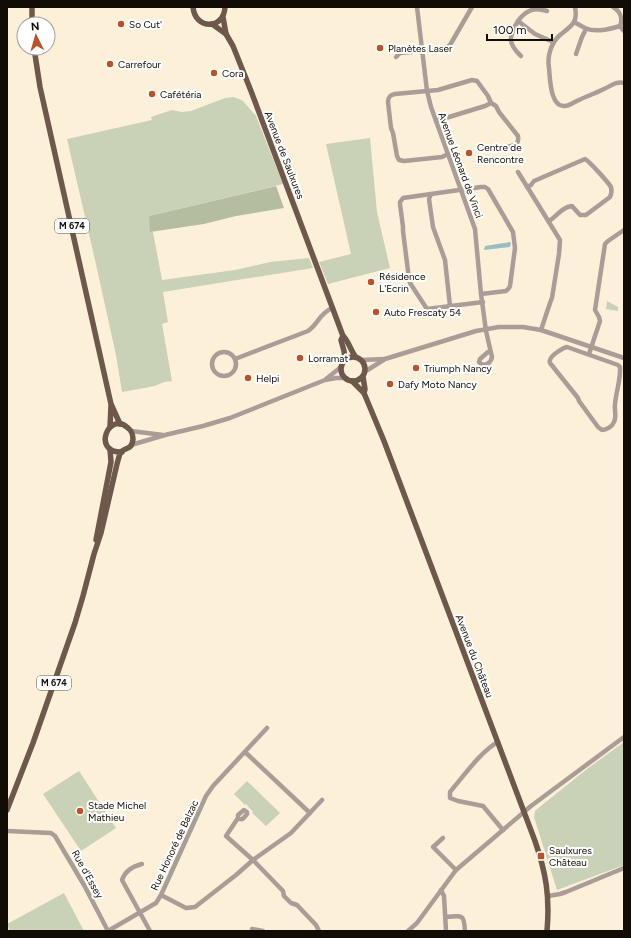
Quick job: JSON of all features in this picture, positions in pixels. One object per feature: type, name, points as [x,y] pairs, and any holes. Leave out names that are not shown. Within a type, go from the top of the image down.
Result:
[{"type":"main road","points":[[193,7],[195,16],[205,24],[212,24],[223,17]]},
{"type":"main road","points":[[226,8],[223,17],[226,34]]},
{"type":"main road","points":[[212,24],[226,34]]},
{"type":"main road","name":"Avenue de Saulxures","points":[[226,34],[233,46],[251,91],[332,308]]},
{"type":"main road","name":"M 674","points":[[35,56],[40,87],[111,404],[120,424]]},
{"type":"main road","points":[[332,308],[342,336],[345,338],[355,356],[364,363],[364,374],[360,379],[352,381],[346,378],[341,367],[345,360],[351,356],[355,356]]},
{"type":"main road","points":[[342,336],[341,340],[345,360]]},
{"type":"main road","name":"Avenue du Château","points":[[364,374],[364,393]]},
{"type":"main road","name":"Avenue du Château","points":[[352,381],[364,393],[378,427],[535,841],[544,869],[548,896],[547,931]]},
{"type":"main road","name":"M 674","points":[[110,427],[111,404]]},
{"type":"main road","points":[[120,424],[128,428],[133,436],[133,440],[129,448],[122,452],[110,449],[105,440],[105,436],[110,427],[120,424]]},
{"type":"main road","name":"M 674","points":[[94,554],[111,462],[110,449]]},
{"type":"main road","name":"M 674","points":[[7,810],[64,657],[101,533],[117,464],[122,452]]},
{"type":"street","name":"Avenue Léonard de Vinci","points":[[417,7],[427,91],[431,107],[475,229],[486,329],[491,352]]},
{"type":"street","points":[[396,57],[400,54],[444,48],[450,45],[472,7]]},
{"type":"street","points":[[575,7],[574,22],[553,42],[549,55],[548,62],[550,84],[556,103],[562,106],[567,106],[616,83],[624,83]]},
{"type":"street","points":[[613,7],[619,12],[621,17],[620,26],[624,31]]},
{"type":"street","points":[[521,56],[515,50],[511,38],[511,34],[518,21],[522,15],[529,11],[540,9],[547,11]]},
{"type":"street","points":[[518,21],[535,34],[553,42]]},
{"type":"street","points":[[574,22],[586,29],[600,30],[620,26]]},
{"type":"street","points":[[576,54],[586,29]]},
{"type":"street","points":[[448,154],[442,157],[404,161],[399,160],[397,156],[388,99],[391,95],[438,90],[472,80],[478,81],[491,103],[496,106],[518,136],[518,141],[516,144],[502,147],[497,150]]},
{"type":"street","points":[[436,121],[491,103]]},
{"type":"street","points":[[527,187],[534,181],[544,176],[548,176],[585,159],[589,161],[600,173],[611,188],[612,194],[610,197],[586,215],[580,215],[572,206],[566,206],[556,216],[548,221]]},
{"type":"street","points":[[518,172],[560,240],[552,298],[541,330]]},
{"type":"street","points":[[482,294],[508,290],[510,286],[515,248],[513,232],[510,225],[488,189],[484,187],[403,198],[400,202],[409,279],[410,283],[427,309],[483,302]]},
{"type":"street","points":[[431,194],[429,199],[433,227],[444,260],[450,306]]},
{"type":"street","points":[[589,354],[600,321],[595,310],[605,244],[624,230]]},
{"type":"street","points":[[236,359],[308,331],[323,313],[332,308]]},
{"type":"street","points":[[362,360],[385,359],[486,329],[516,326],[541,330],[624,358]]},
{"type":"street","points":[[565,347],[589,354],[620,367],[614,405],[616,411],[615,421],[605,430],[598,427],[578,398],[549,362],[552,356],[565,347]]},
{"type":"street","points":[[219,352],[229,352],[236,359],[235,369],[231,374],[221,376],[213,370],[212,360],[219,352]]},
{"type":"street","points":[[364,374],[385,359]]},
{"type":"street","points":[[325,380],[341,367]]},
{"type":"street","points":[[131,445],[230,418],[325,380],[346,378]]},
{"type":"street","points":[[131,431],[165,436]]},
{"type":"street","name":"Rue Honoré de Balzac","points":[[108,931],[156,904],[206,796],[213,786],[267,728]]},
{"type":"street","points":[[408,931],[417,923],[456,870],[531,806],[624,737]]},
{"type":"street","points":[[498,742],[491,746],[467,771],[450,792],[450,798],[483,806],[503,830]]},
{"type":"street","points":[[245,752],[310,813]]},
{"type":"street","points":[[161,895],[186,908],[195,907],[253,860],[291,833],[322,800]]},
{"type":"street","points":[[238,818],[226,836],[253,860],[282,891],[284,896],[291,903],[297,905],[316,925],[318,931]]},
{"type":"street","name":"Rue d'Essey","points":[[7,831],[51,833],[55,836],[84,885],[108,931]]},
{"type":"street","points":[[443,838],[433,847],[456,870]]},
{"type":"street","points":[[142,864],[137,865],[124,875],[122,880],[150,931]]},
{"type":"street","points":[[548,896],[566,892],[624,868]]},
{"type":"street","points":[[441,890],[444,896],[446,931]]},
{"type":"street","points":[[446,917],[461,916],[463,918],[465,931]]},
{"type":"street","points":[[252,929],[263,931]]},
{"type":"green space","points":[[233,97],[243,101],[256,116],[283,184],[149,216],[151,232],[153,232],[162,280],[235,270],[270,262],[309,258],[313,268],[163,292],[168,322],[162,324],[172,381],[164,382],[155,386],[122,392],[116,355],[67,139],[152,120],[151,117],[172,110],[182,112],[191,111],[225,98]]},
{"type":"green space","points":[[370,138],[377,212],[390,268],[328,284],[319,262],[351,254],[326,144]]},
{"type":"green space","points":[[276,186],[284,208],[236,216],[204,224],[150,232],[149,216]]},
{"type":"green space","points":[[607,301],[618,307],[618,311],[606,309]]},
{"type":"green space","points":[[624,742],[624,865],[557,890],[534,817],[535,811],[587,769]]},
{"type":"green space","name":"Stade Michel Mathieu","points":[[79,771],[116,828],[81,851],[43,794]]},
{"type":"green space","points":[[247,781],[280,813],[266,826],[252,813],[253,812],[246,804],[245,805],[234,794]]},
{"type":"green space","points":[[64,893],[84,931],[10,931],[7,924]]},
{"type":"water","points":[[510,242],[510,247],[484,250],[485,246]]},
{"type":"place","name":"So Cut'","points":[[121,24]]},
{"type":"place","name":"Planètes Laser","points":[[380,48]]},
{"type":"place","name":"Carrefour","points":[[110,64]]},
{"type":"place","name":"Cora","points":[[214,73]]},
{"type":"place","name":"Cafétéria","points":[[152,94]]},
{"type":"place","name":"Centre de Rencontre","points":[[469,153]]},
{"type":"place","name":"Résidence L'Ecrin","points":[[371,282]]},
{"type":"place","name":"Auto Frescaty 54","points":[[376,312]]},
{"type":"place","name":"Lorramat","points":[[300,358]]},
{"type":"place","name":"Triumph Nancy","points":[[416,368]]},
{"type":"place","name":"Helpi","points":[[248,378]]},
{"type":"place","name":"Dafy Moto Nancy","points":[[390,384]]},
{"type":"place","name":"Stade Michel Mathieu","points":[[80,811]]},
{"type":"place","name":"Saulxures Château","points":[[541,856]]}]
